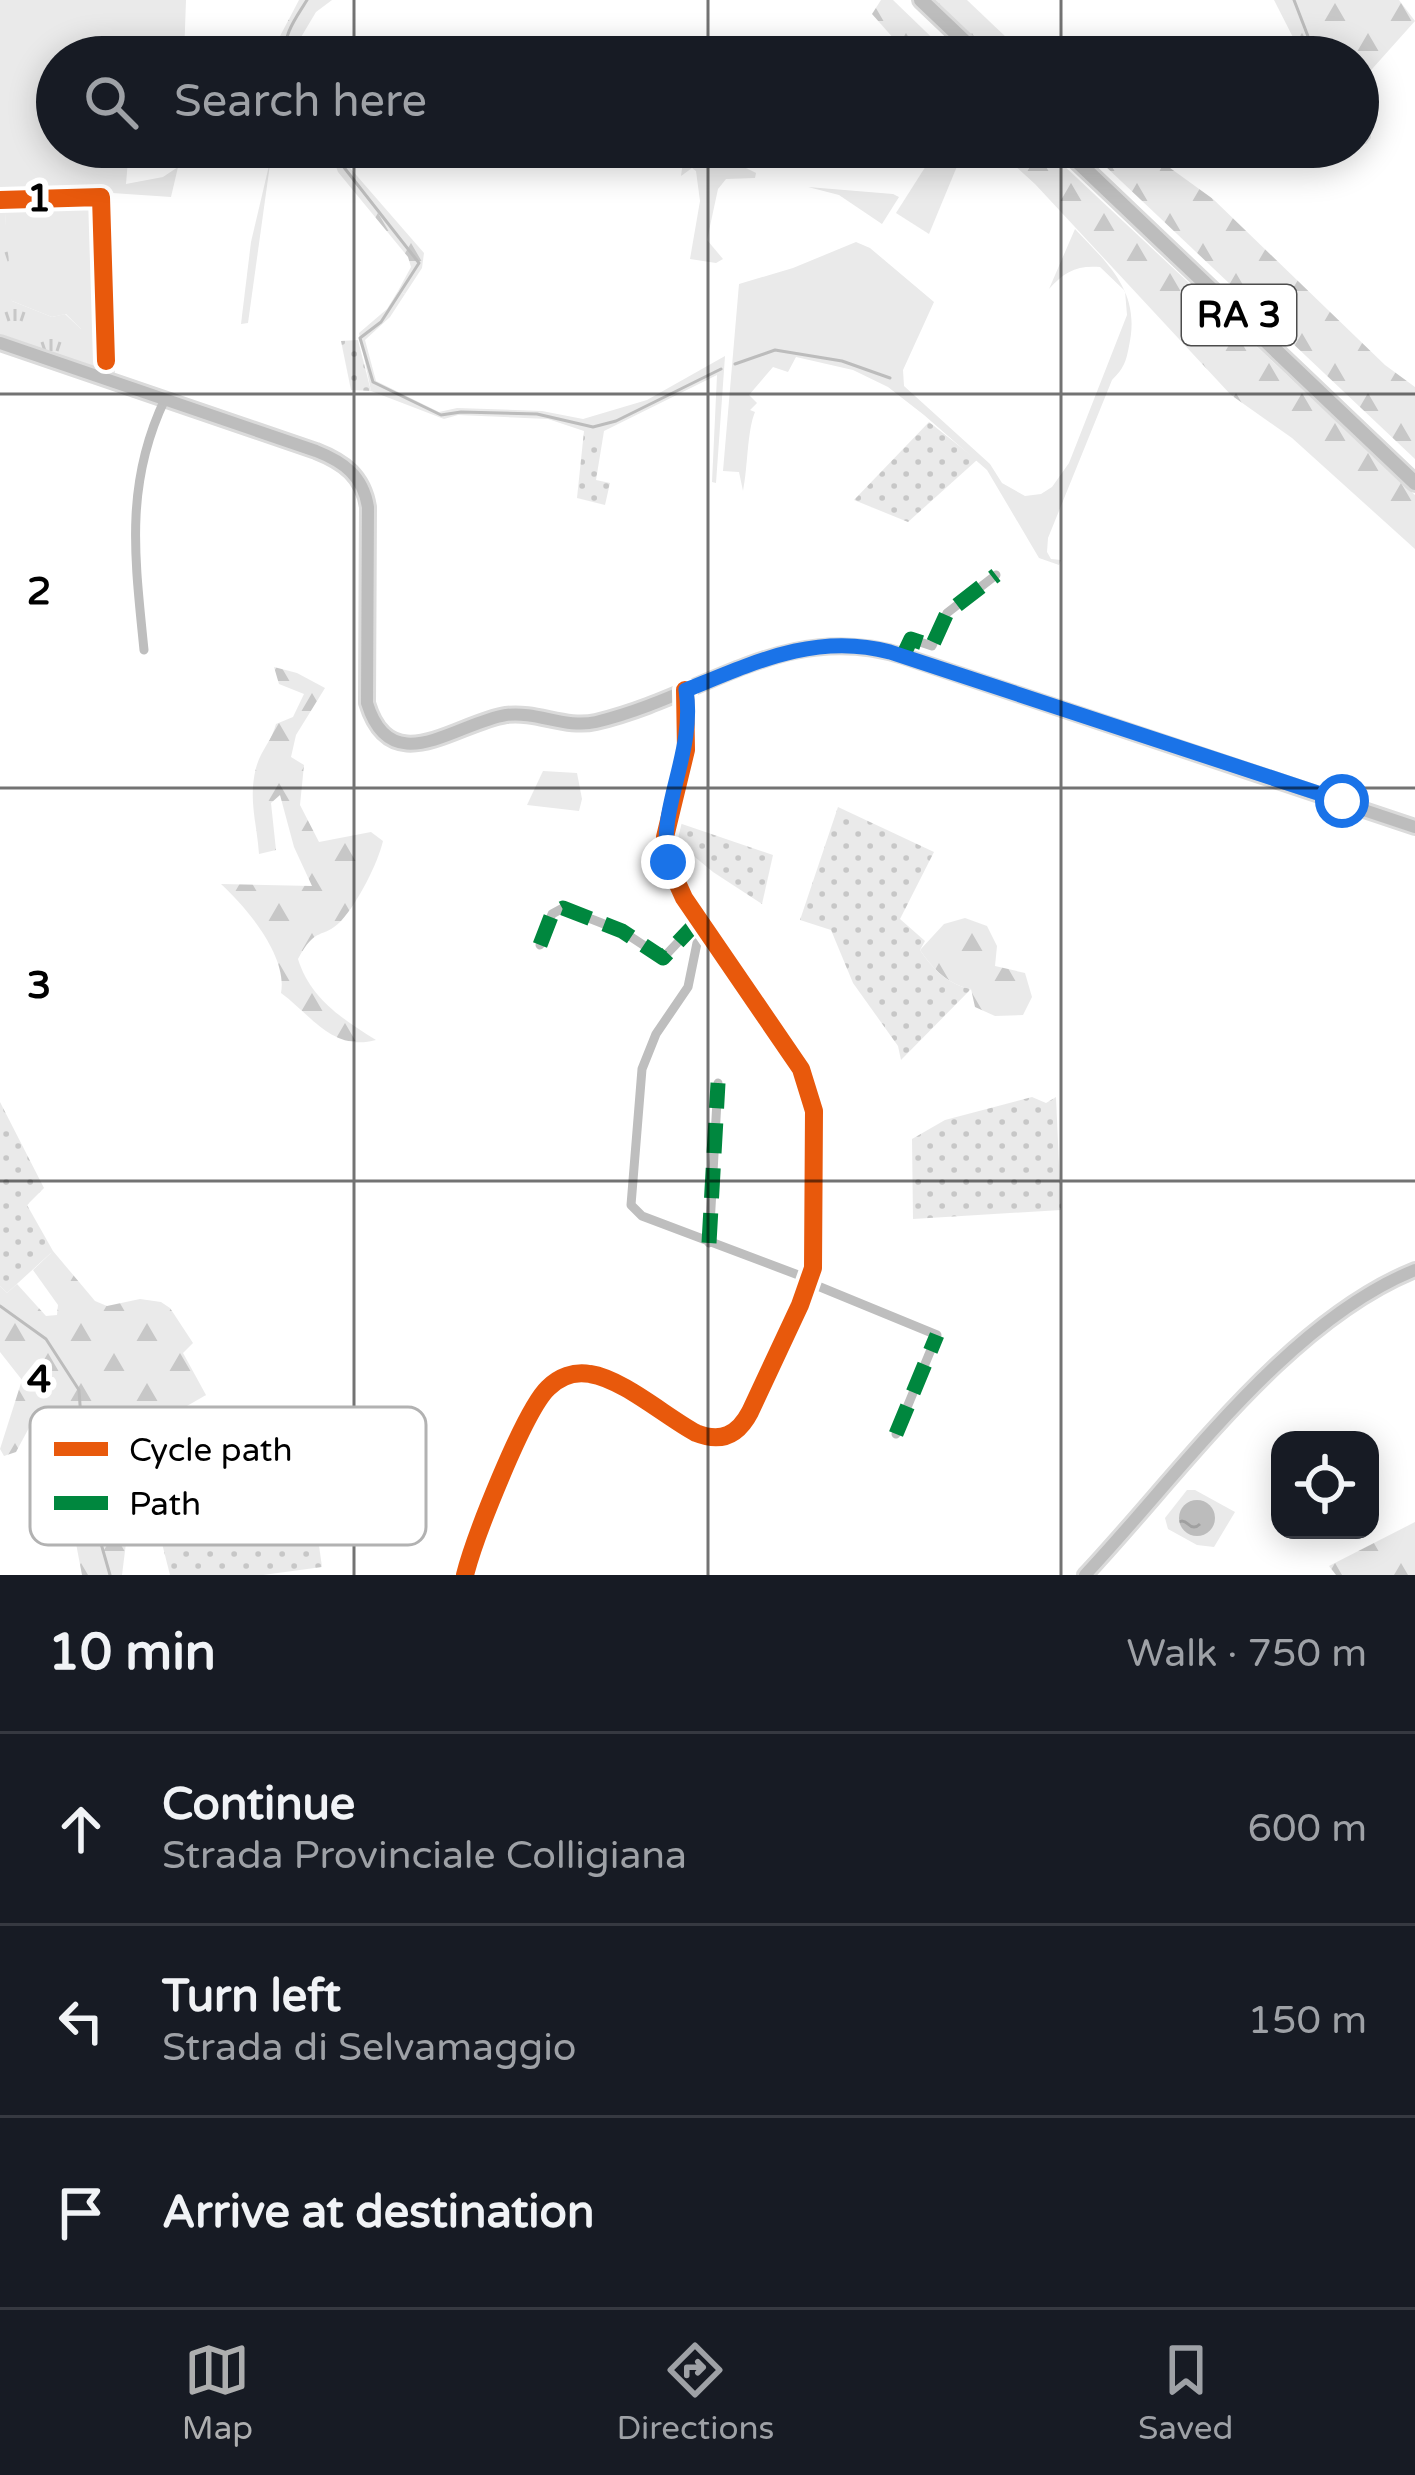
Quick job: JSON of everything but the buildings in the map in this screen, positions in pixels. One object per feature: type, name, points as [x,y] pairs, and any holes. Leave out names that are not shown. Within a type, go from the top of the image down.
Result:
[{"type":"highway","points":[[908,0],[946,36]]},
{"type":"highway","points":[[921,0],[958,36]]},
{"type":"highway","name":"RA 3","points":[[1084,168],[1415,483]]},
{"type":"highway","name":"RA 3","points":[[1097,168],[1415,470]]},
{"type":"main road","points":[[0,343],[324,454],[359,479],[369,513],[367,699],[373,718],[394,740],[408,745],[425,745],[464,726],[512,715],[588,724],[811,645],[860,645],[1415,827]]},
{"type":"main road","points":[[1085,1575],[1308,1335],[1360,1297],[1415,1270]]},
{"type":"street","points":[[0,200],[101,196],[106,361]]},
{"type":"street","points":[[144,650],[133,530],[135,500],[146,447],[165,399]]},
{"type":"street","points":[[903,656],[911,639],[932,646],[947,613],[997,575]]},
{"type":"street","points":[[466,1575],[477,1535],[526,1425],[553,1383],[575,1374],[598,1375],[699,1435],[729,1435],[750,1412],[809,1281],[816,1244],[812,1094],[797,1064],[676,884],[665,844],[687,742],[686,690]]},
{"type":"street","points":[[540,945],[552,914],[560,908],[576,910],[622,931],[663,958],[698,920]]},
{"type":"street","points":[[708,934],[696,945],[688,987],[656,1034],[642,1069],[631,1203],[642,1216],[937,1335],[896,1434]]},
{"type":"street","points":[[709,1243],[718,1084]]},
{"type":"green space","points":[[0,0],[186,0],[185,36],[36,36],[36,168],[127,168],[126,184],[163,177],[178,168],[171,197],[112,193],[115,373],[100,369],[99,330],[81,329],[66,314],[52,317],[12,301],[5,213],[0,206]]},
{"type":"green space","points":[[299,0],[332,0],[316,12],[302,36],[280,36]]},
{"type":"green space","points":[[881,0],[893,0],[930,36],[891,36],[872,14]]},
{"type":"green space","points":[[932,0],[967,0],[1005,36],[969,36]]},
{"type":"green space","points":[[1274,0],[1399,0],[1415,21],[1379,61],[1379,36],[1292,36]]},
{"type":"green space","points":[[269,168],[248,323],[241,324],[251,242]]},
{"type":"green space","points":[[336,168],[350,168],[424,253],[422,268],[405,294],[398,291],[411,267],[408,257]]},
{"type":"green space","points":[[692,168],[746,168],[756,173],[755,178],[726,179],[718,189],[707,240],[723,259],[716,263],[690,259],[700,201]]},
{"type":"green space","points":[[925,168],[956,168],[929,234],[896,213]]},
{"type":"green space","points":[[1017,168],[1066,168],[1415,495],[1415,549],[1292,438],[1231,395]]},
{"type":"green space","points":[[1107,168],[1170,168],[1213,199],[1385,365],[1415,387],[1415,459]]},
{"type":"green space","points":[[808,187],[899,197],[882,224],[839,195]]},
{"type":"green space","points":[[0,206],[5,213],[12,301],[52,317],[65,314],[81,329],[99,329],[100,369],[0,336]]},
{"type":"green space","points":[[1075,229],[1124,290],[1100,267],[1072,271],[1049,289]]},
{"type":"green space","points":[[856,242],[870,248],[934,302],[903,370],[904,386],[990,464],[1002,483],[1025,496],[1052,487],[1069,463],[1127,315],[1125,293],[1132,327],[1125,361],[1112,380],[1048,538],[1047,552],[1051,559],[1061,560],[1059,565],[1039,558],[987,470],[888,387],[853,370],[796,357],[788,372],[773,367],[749,395],[757,403],[750,410],[755,412],[743,491],[739,472],[723,471],[739,284]]},
{"type":"green space","points":[[398,291],[405,294],[390,317],[365,340],[376,381],[439,412],[457,408],[542,411],[583,419],[647,400],[725,356],[716,483],[712,482],[717,375],[604,431],[584,431],[548,419],[458,415],[444,419],[371,391],[359,333],[387,309]]},
{"type":"green space","points":[[358,340],[371,391],[351,390],[341,341]]},
{"type":"green space","points":[[929,422],[977,460],[908,522],[854,500]]},
{"type":"green space","points":[[584,431],[604,431],[596,480],[610,483],[605,505],[577,498]]},
{"type":"green space","points":[[274,667],[325,688],[296,735],[291,757],[304,765],[300,805],[319,842],[371,832],[383,841],[347,914],[310,941],[298,959],[319,996],[376,1040],[347,1041],[335,1036],[281,993],[272,948],[221,884],[312,886],[294,847],[280,795],[271,803],[276,850],[259,854],[253,801],[256,768],[276,724],[293,717],[304,694],[279,684]]},
{"type":"green space","points":[[543,771],[577,773],[582,799],[579,811],[527,805]]},
{"type":"green space","points":[[838,807],[934,852],[900,919],[925,941],[920,950],[936,969],[971,989],[901,1060],[898,1046],[853,983],[831,930],[800,920]]},
{"type":"green space","points":[[679,823],[773,855],[762,904],[673,839]]},
{"type":"green space","points":[[965,918],[987,926],[997,946],[995,966],[1025,973],[1032,997],[1023,1015],[995,1016],[975,1007],[971,989],[941,975],[920,950],[944,924]]},
{"type":"green space","points":[[1032,1097],[1046,1103],[1056,1097],[1061,1210],[913,1219],[912,1139],[945,1120]]},
{"type":"green space","points":[[0,1102],[44,1188],[27,1205],[53,1251],[7,1293],[0,1286]]},
{"type":"green space","points":[[53,1251],[95,1301],[107,1306],[140,1299],[170,1308],[193,1343],[183,1353],[206,1395],[185,1407],[30,1407],[30,1426],[16,1452],[4,1456],[0,1449],[22,1380],[0,1352],[0,1286],[7,1293],[17,1284],[46,1316],[57,1315],[58,1305],[33,1270]]},
{"type":"green space","points":[[1187,1490],[1235,1512],[1214,1547],[1197,1545],[1168,1529],[1165,1518]]},
{"type":"green space","points":[[1415,1522],[1415,1575],[1336,1575],[1329,1566]]},
{"type":"green space","points":[[76,1545],[126,1545],[122,1575],[82,1575]]},
{"type":"green space","points":[[162,1545],[319,1545],[322,1567],[263,1575],[170,1575]]},
{"type":"water","points":[[1197,1500],[1210,1505],[1215,1518],[1210,1531],[1197,1536],[1184,1531],[1179,1518],[1184,1505]]},
{"type":"waterway","points":[[288,36],[307,0]]},
{"type":"waterway","points":[[1294,0],[1308,36]]},
{"type":"waterway","points":[[344,168],[419,263],[381,322],[360,338],[373,382],[441,415],[537,414],[593,427],[616,421],[721,369]]},
{"type":"waterway","points":[[735,364],[775,350],[842,361],[890,378]]},
{"type":"waterway","points":[[0,1306],[46,1339],[79,1390],[80,1407]]},
{"type":"waterway","points":[[101,1545],[110,1575]]},
{"type":"marked path","points":[[903,656],[911,639],[932,646],[947,613],[996,575]]},
{"type":"marked path","points":[[540,945],[552,914],[563,908],[622,931],[663,958],[699,920]]},
{"type":"marked path","points":[[709,1243],[718,1083]]},
{"type":"marked path","points":[[896,1434],[937,1335]]},
{"type":"cycle path","points":[[0,200],[101,197],[106,361]]},
{"type":"cycle path","points":[[465,1575],[514,1448],[552,1384],[578,1373],[603,1377],[696,1433],[728,1435],[750,1412],[813,1268],[814,1111],[801,1069],[684,898],[670,867],[665,837],[686,750],[685,690]]},
{"type":"route","points":[[668,862],[666,831],[687,742],[686,690],[792,650],[821,644],[890,652],[1342,801]]}]
